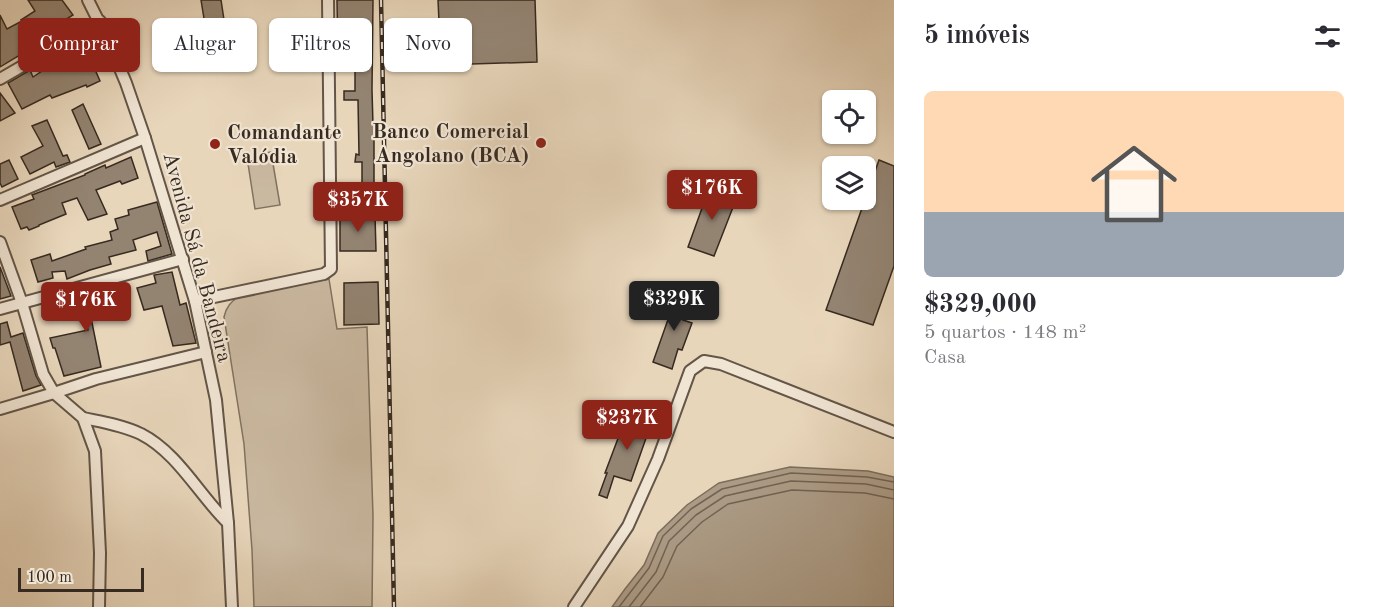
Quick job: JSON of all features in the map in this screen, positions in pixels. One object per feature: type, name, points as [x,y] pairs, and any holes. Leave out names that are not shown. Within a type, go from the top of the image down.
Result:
[{"type":"street","name":"Avenida Sá da Bandeira","points":[[88,0],[98,18]]},
{"type":"street","points":[[195,301],[324,274],[331,269],[328,0]]},
{"type":"street","points":[[0,80],[18,69]]},
{"type":"street","name":"Avenida Sá da Bandeira","points":[[122,72],[183,259],[195,301],[216,400],[228,523],[232,607]]},
{"type":"street","points":[[0,200],[145,138]]},
{"type":"street","points":[[0,242],[22,303],[43,374],[54,393],[83,418],[95,451],[100,553],[99,607]]},
{"type":"street","points":[[0,309],[183,259]]},
{"type":"street","points":[[0,409],[96,379],[206,352]]},
{"type":"street","points":[[574,607],[628,526],[658,459],[690,370],[704,361],[721,364],[894,432]]},
{"type":"street","points":[[83,418],[115,424],[135,432],[160,447],[228,523]]},
{"type":"shaded area","points":[[271,152],[280,205],[255,209],[247,157]]},
{"type":"shaded area","points":[[329,279],[337,329],[367,327],[373,516],[372,607],[254,607],[244,444],[224,317],[229,305],[239,296]]},
{"type":"water","points":[[790,467],[868,471],[894,477],[894,607],[612,607],[644,565],[658,533],[687,505],[719,483]]},
{"type":"building","points":[[28,0],[62,0],[73,15],[68,18],[24,18],[35,11]]},
{"type":"building","points":[[201,0],[221,0],[224,18],[204,18]]},
{"type":"building","points":[[337,0],[373,0],[374,187],[362,186],[362,162],[355,162],[356,154],[359,155],[358,100],[344,100],[344,91],[355,91],[355,72],[372,72],[372,18],[337,18]]},
{"type":"building","points":[[438,0],[535,0],[537,62],[472,64],[472,18],[439,18]]},
{"type":"building","points":[[0,15],[7,29],[18,23],[18,56],[0,67]]},
{"type":"building","points":[[27,72],[31,72],[33,77],[40,72],[96,72],[100,81],[52,98],[50,95],[22,109],[8,83]]},
{"type":"building","points":[[0,93],[15,113],[0,121]]},
{"type":"building","points":[[83,104],[101,144],[89,149],[72,110]]},
{"type":"building","points":[[47,120],[63,156],[67,155],[70,162],[56,167],[54,162],[30,174],[21,157],[43,146],[32,126]]},
{"type":"building","points":[[131,157],[138,178],[122,184],[120,181],[96,190],[107,214],[88,220],[77,198],[62,203],[66,214],[29,230],[27,227],[21,229],[12,207],[34,199],[32,195],[105,165],[106,168]]},
{"type":"building","points":[[9,160],[18,179],[2,187],[0,164]]},
{"type":"building","points":[[879,160],[894,166],[894,266],[873,325],[826,310],[861,210],[876,210],[876,168]]},
{"type":"building","points":[[710,186],[737,197],[714,256],[688,247]]},
{"type":"building","points":[[157,202],[172,254],[148,261],[146,251],[161,246],[157,232],[133,240],[136,250],[109,257],[111,264],[67,279],[65,271],[52,272],[53,278],[38,282],[31,260],[50,254],[52,261],[86,249],[85,247],[112,240],[110,232],[118,229],[115,219],[129,215],[128,210]]},
{"type":"building","points":[[375,215],[376,251],[340,251],[340,216]]},
{"type":"building","points":[[0,267],[11,296],[0,299]]},
{"type":"building","points":[[172,272],[180,305],[186,303],[196,343],[173,346],[162,306],[144,310],[137,288],[156,283],[154,275]]},
{"type":"building","points":[[378,282],[379,324],[344,325],[344,283]]},
{"type":"building","points":[[118,285],[124,305],[121,306],[122,310],[91,318],[101,367],[64,376],[50,338],[88,330],[79,297]]},
{"type":"building","points":[[684,291],[692,294],[683,320],[692,323],[682,350],[678,349],[672,369],[653,362],[677,294],[682,295]]},
{"type":"building","points":[[7,322],[11,337],[23,333],[41,385],[23,391],[10,342],[0,345],[0,324]]},
{"type":"building","points":[[628,412],[652,421],[631,481],[614,476],[607,498],[599,495]]},
{"type":"railway","points":[[381,0],[394,607]]},
{"type":"place","name":"Banco Comercial Angolano (BCA)","points":[[541,143]]},
{"type":"place","name":"Comandante Valódia","points":[[215,144]]}]
